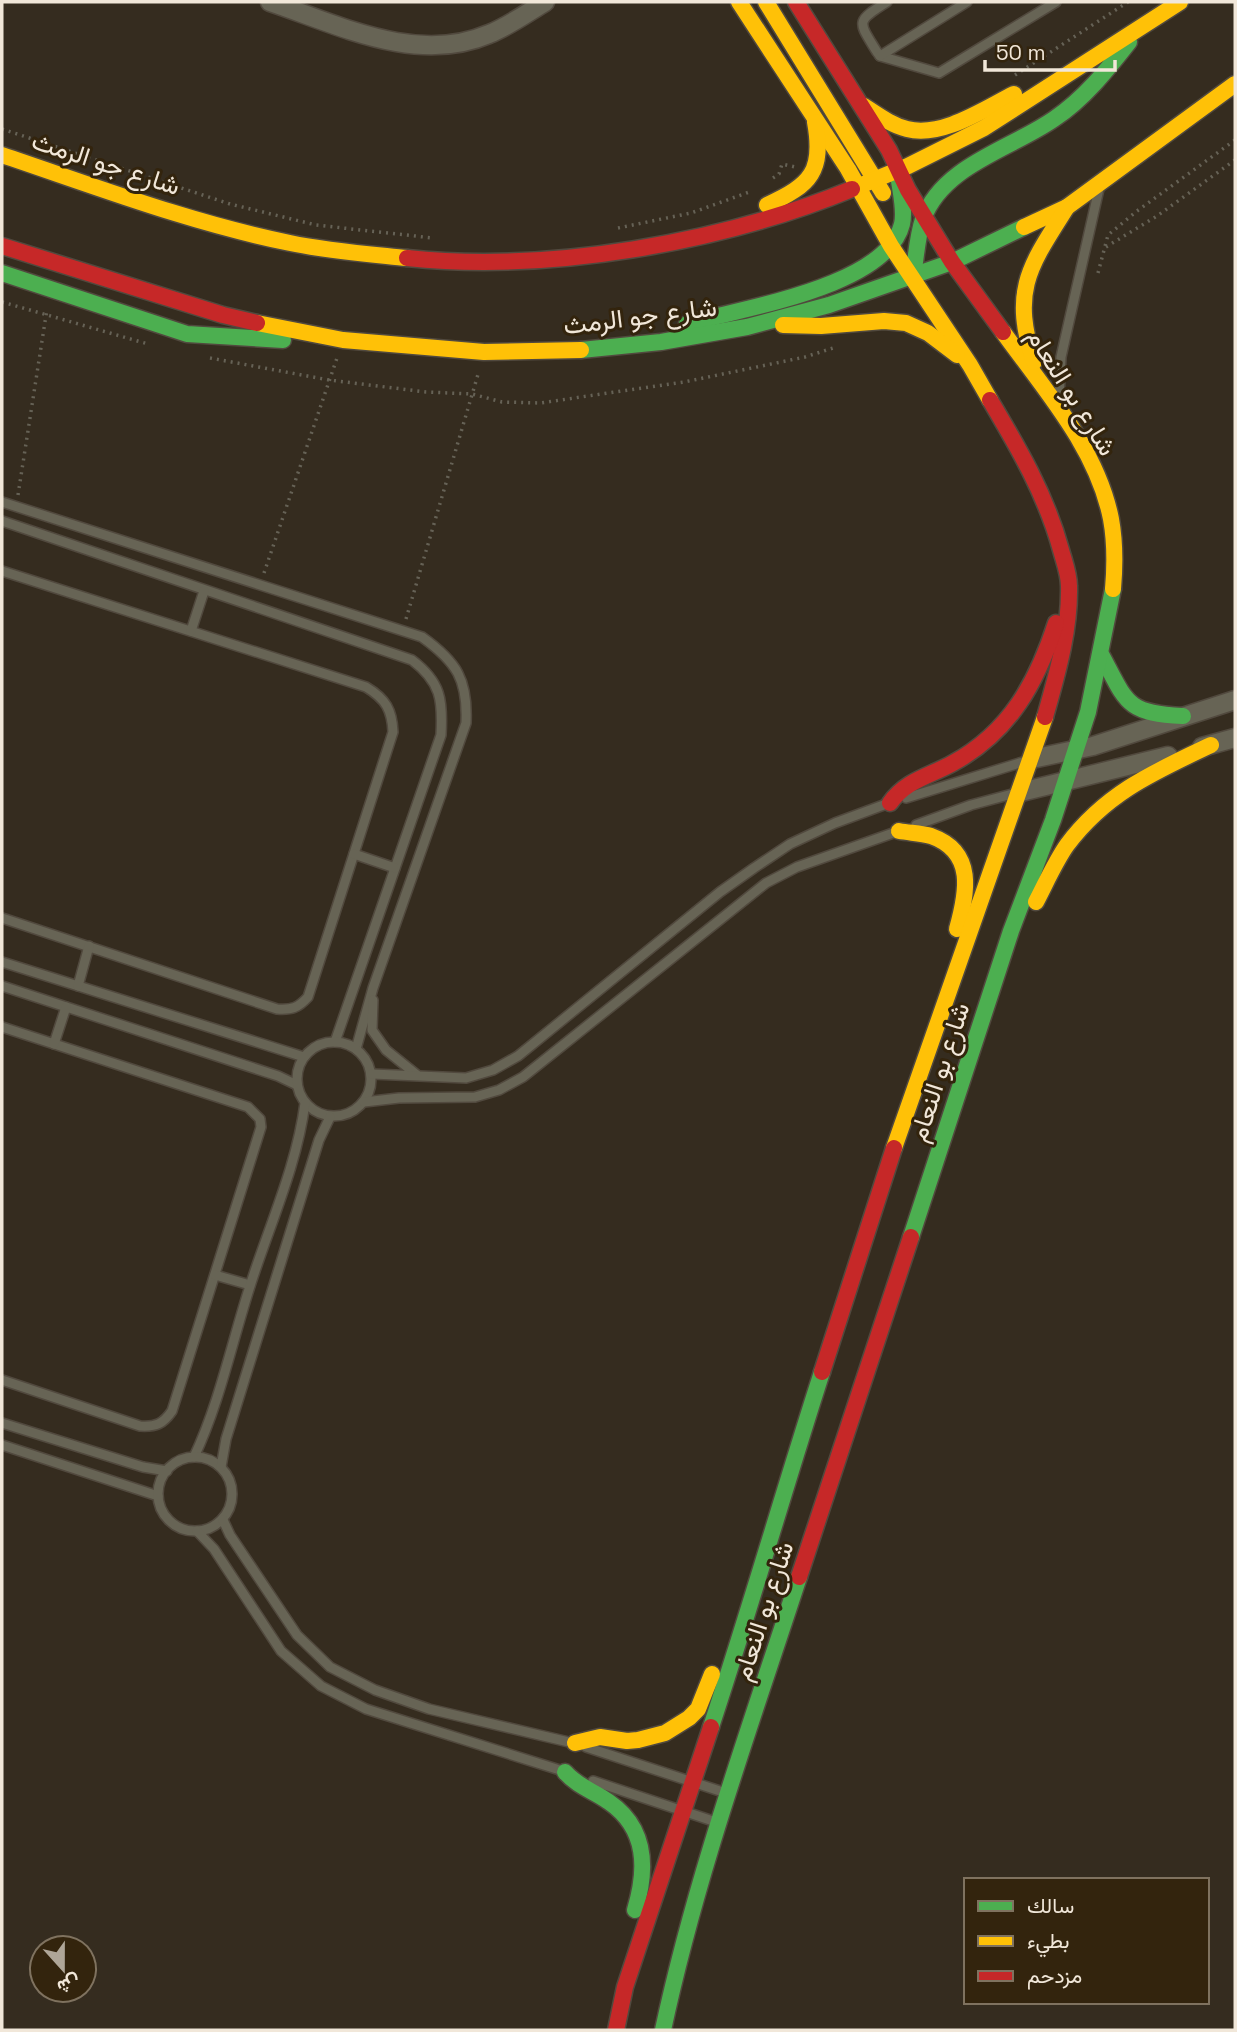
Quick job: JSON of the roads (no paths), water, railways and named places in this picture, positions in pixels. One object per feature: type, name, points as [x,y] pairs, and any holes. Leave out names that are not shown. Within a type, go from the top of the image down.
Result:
[{"type":"street","points":[[270,2],[383,40],[415,46],[461,43],[489,35],[545,2]]},
{"type":"street","name":"شارع بو النعام","points":[[616,2030],[625,1987],[745,1625],[778,1508],[898,1137],[1032,759],[1063,654],[1069,582],[1048,509],[1031,470],[970,365],[891,246],[859,186],[739,2]]},
{"type":"street","points":[[766,2],[902,225],[917,244],[932,255],[952,262]]},
{"type":"street","name":"شارع بو النعام","points":[[663,2030],[673,1984],[720,1823],[1011,931],[1088,712],[1113,595],[1115,563],[1111,519],[1102,488],[1082,445],[952,262],[897,169],[889,150],[796,2]]},
{"type":"street","name":"شارع جو الرمث","points":[[2,155],[221,227],[332,251],[467,263],[592,256],[670,244],[760,222],[876,179],[939,151],[986,126],[1180,2]]},
{"type":"street","points":[[913,277],[924,217],[943,188],[958,175],[1028,135],[1080,99],[1096,84],[1140,27]]},
{"type":"street","name":"شارع جو الرمث","points":[[2,246],[223,315],[293,332],[343,340],[484,352],[602,349],[661,342],[747,327],[829,305],[952,262],[1067,207],[1235,84]]},
{"type":"street","points":[[856,100],[897,125],[919,131],[950,123],[1030,88],[1048,86]]},
{"type":"street","points":[[734,229],[766,206],[790,195],[816,172],[821,145],[813,114]]},
{"type":"street","points":[[661,342],[672,331],[685,324],[755,307],[845,279],[879,258],[891,246],[902,225],[897,169]]},
{"type":"street","points":[[1044,388],[1026,340],[1021,297],[1034,260],[1067,207]]},
{"type":"street","points":[[2,273],[187,334],[243,340],[343,340]]},
{"type":"street","points":[[747,327],[827,326],[881,321],[904,323],[933,337],[970,365]]},
{"type":"street","points":[[890,803],[894,795],[915,779],[949,765],[988,738],[1023,700],[1041,668],[1069,582]]},
{"type":"street","points":[[1102,656],[1126,702],[1153,715],[1183,716]]},
{"type":"street","points":[[1032,759],[1117,739],[1235,699]]},
{"type":"street","points":[[1021,792],[1235,738]]},
{"type":"street","points":[[1011,931],[1040,898],[1066,847],[1077,830],[1094,813],[1146,775],[1211,745]]},
{"type":"street","points":[[899,831],[930,836],[942,841],[950,846],[964,866],[966,895],[946,969],[950,994]]},
{"type":"street","points":[[575,1743],[600,1737],[638,1740],[674,1728],[698,1709],[724,1649],[745,1625]]},
{"type":"street","points":[[565,1772],[578,1787],[615,1807],[637,1839],[644,1866],[642,1885],[630,1925],[635,1957]]},
{"type":"lane","points":[[887,2],[865,16],[862,22],[862,28],[880,56],[939,74],[1056,2]]},
{"type":"lane","points":[[880,56],[967,2]]},
{"type":"lane","points":[[1060,411],[1058,390],[1061,357],[1101,181]]},
{"type":"lane","points":[[2,502],[422,637],[443,652],[462,677],[467,699],[466,723],[373,988],[356,1049]]},
{"type":"lane","points":[[2,521],[412,660],[428,672],[438,688],[443,709],[441,735],[335,1042]]},
{"type":"lane","points":[[2,570],[366,687],[388,704],[393,732],[308,997],[301,1005],[291,1010],[278,1009],[2,918]]},
{"type":"lane","points":[[191,631],[204,591]]},
{"type":"lane","points":[[372,1074],[466,1078],[493,1070],[518,1056],[719,892],[781,850],[835,823],[890,803],[1032,759]]},
{"type":"lane","points":[[364,1102],[399,1098],[475,1097],[499,1090],[523,1077],[766,883],[797,867],[971,806],[1021,792]]},
{"type":"lane","points":[[354,854],[395,867]]},
{"type":"lane","points":[[78,986],[89,946]]},
{"type":"lane","points":[[2,962],[304,1057]]},
{"type":"lane","points":[[2,986],[278,1076],[297,1085]]},
{"type":"lane","points":[[373,988],[372,1030],[386,1050],[418,1076]]},
{"type":"lane","points":[[54,1044],[66,1007]]},
{"type":"lane","points":[[2,1027],[248,1107],[260,1119],[260,1136],[172,1411],[165,1421],[155,1427],[140,1426],[2,1380]]},
{"type":"lane","points":[[194,1457],[205,1433],[250,1285],[300,1136],[304,1103],[297,1085],[299,1066],[304,1057],[319,1045],[335,1042],[348,1044],[356,1049],[369,1064],[372,1084],[364,1102],[349,1114],[330,1117],[304,1103]]},
{"type":"lane","points":[[221,1467],[226,1439],[319,1140],[330,1117]]},
{"type":"lane","points":[[215,1275],[250,1285]]},
{"type":"lane","points":[[2,1423],[143,1467],[167,1471]]},
{"type":"lane","points":[[2,1445],[158,1496]]},
{"type":"lane","points":[[194,1457],[221,1467],[233,1493],[223,1520],[206,1530],[197,1531],[178,1527],[170,1522],[158,1496],[159,1486],[167,1471],[176,1463],[194,1457]]},
{"type":"lane","points":[[223,1520],[230,1535],[297,1635],[330,1667],[375,1690],[429,1710],[575,1743],[730,1795]]},
{"type":"lane","points":[[197,1531],[214,1549],[281,1651],[321,1686],[366,1709],[720,1823]]}]
